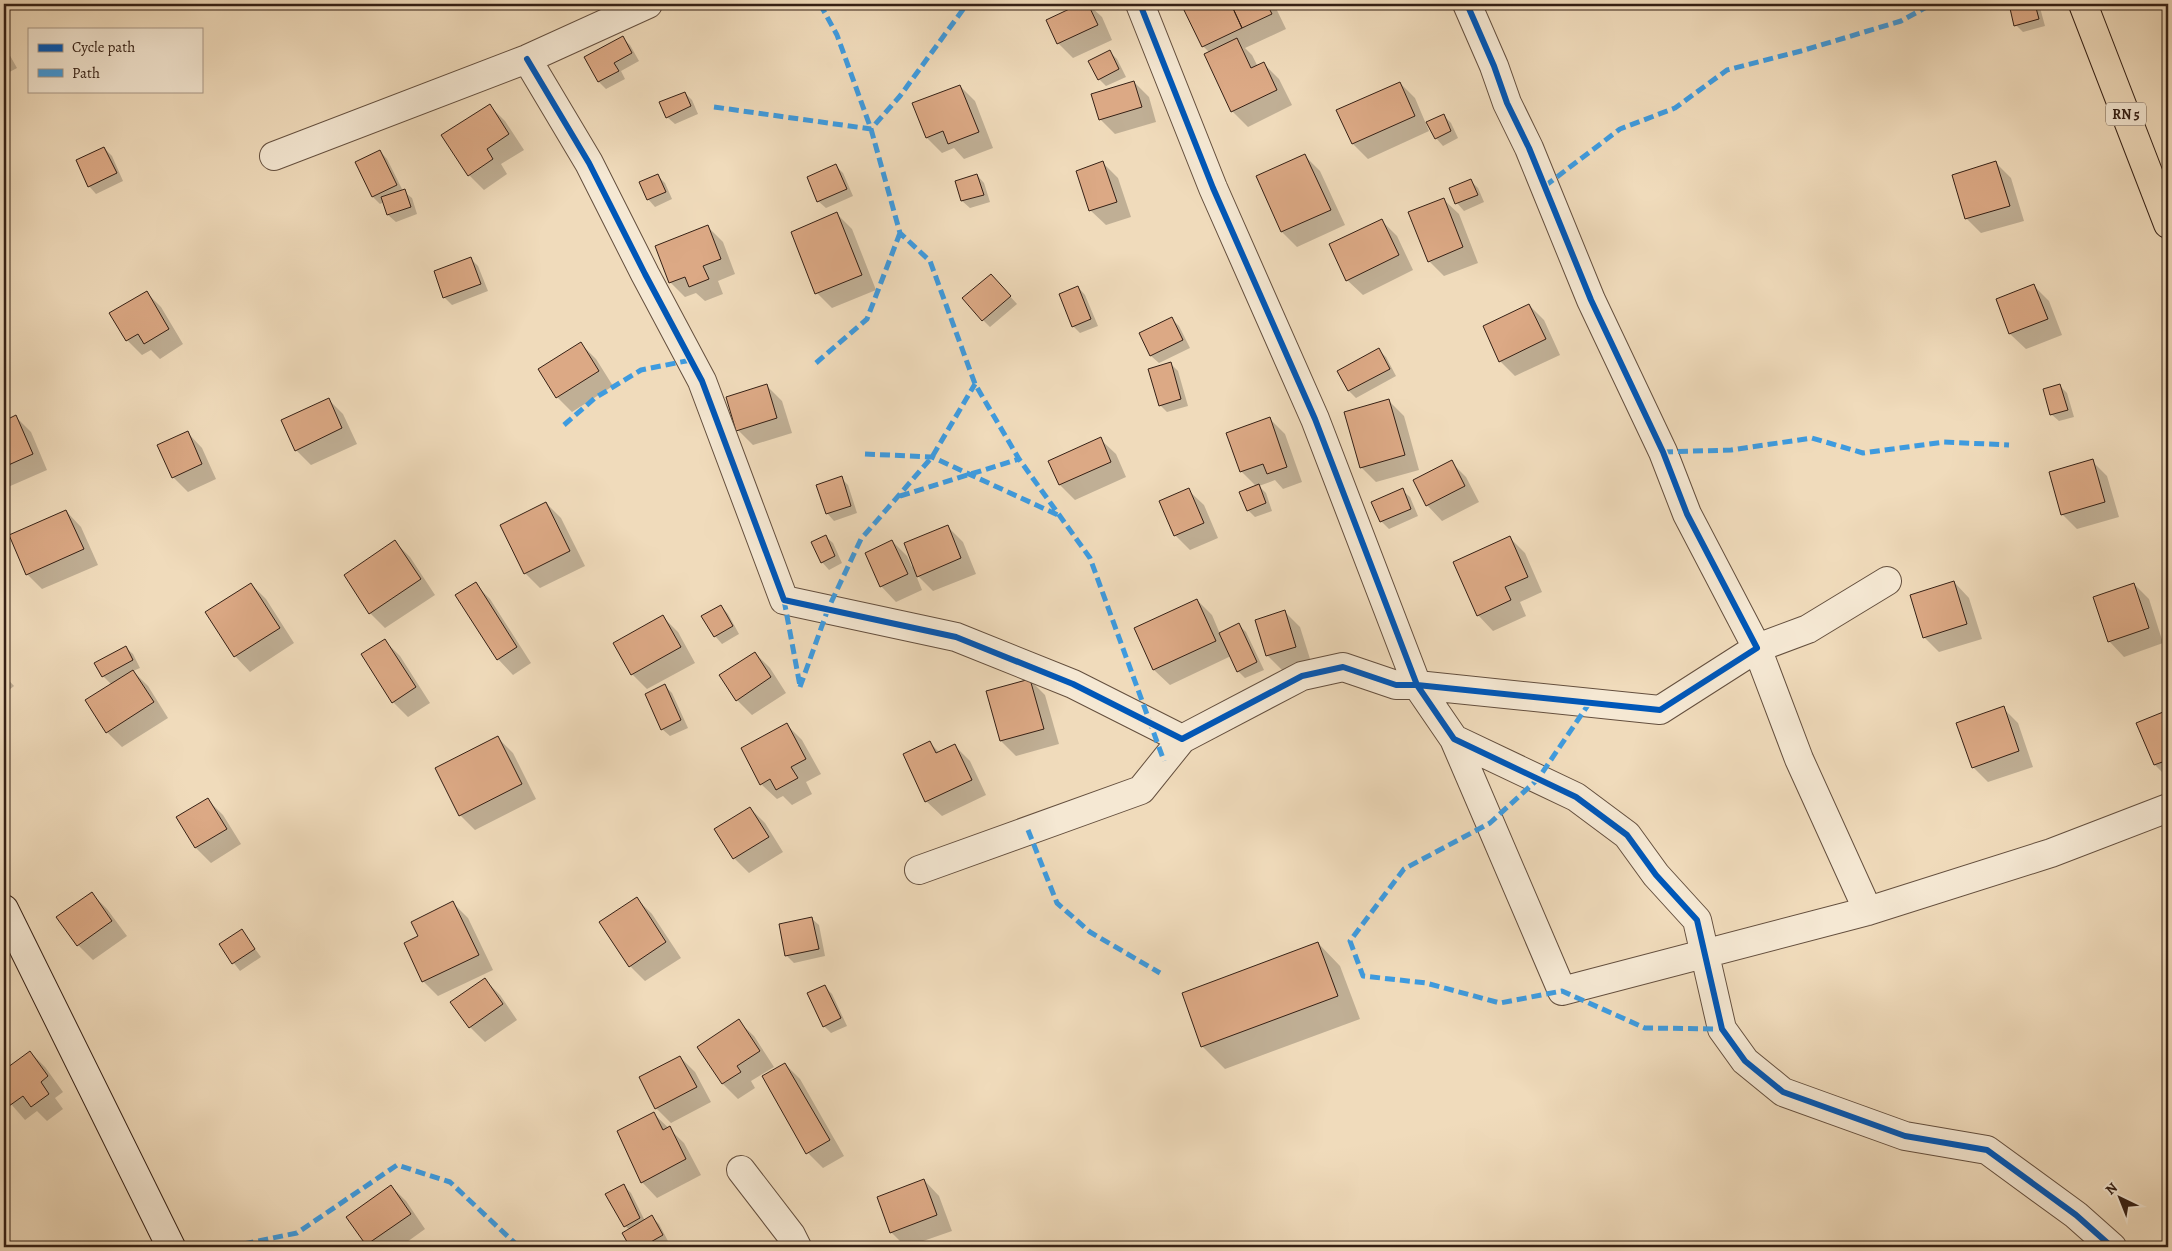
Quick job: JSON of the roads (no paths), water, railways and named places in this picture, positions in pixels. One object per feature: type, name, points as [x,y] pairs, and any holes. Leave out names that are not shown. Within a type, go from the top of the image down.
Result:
[{"type":"main road","name":"RN 5","points":[[2083,4],[2168,224]]},
{"type":"street","points":[[274,156],[527,58],[648,4]]},
{"type":"street","points":[[1140,4],[1213,188],[1315,419],[1417,685],[1454,739],[1562,991],[1868,911],[2051,853],[2168,808]]},
{"type":"street","points":[[1467,4],[1494,66],[1507,103],[1529,148],[1591,300],[1663,452],[1687,514],[1756,648],[1799,759],[1868,911]]},
{"type":"street","points":[[527,58],[589,163],[702,381],[784,600],[956,637],[1073,684],[1182,739]]},
{"type":"street","points":[[918,870],[1141,790],[1182,739],[1302,676],[1343,667],[1396,684],[1660,710],[1756,648],[1808,629],[1887,581]]},
{"type":"street","points":[[1454,739],[1576,797],[1627,835],[1656,875],[1697,920],[1722,1029],[1745,1061],[1783,1092],[1905,1136],[1987,1150],[2076,1215],[2112,1247]]},
{"type":"street","points":[[4,909],[171,1247]]},
{"type":"street","points":[[741,1170],[791,1235],[797,1247]]}]
